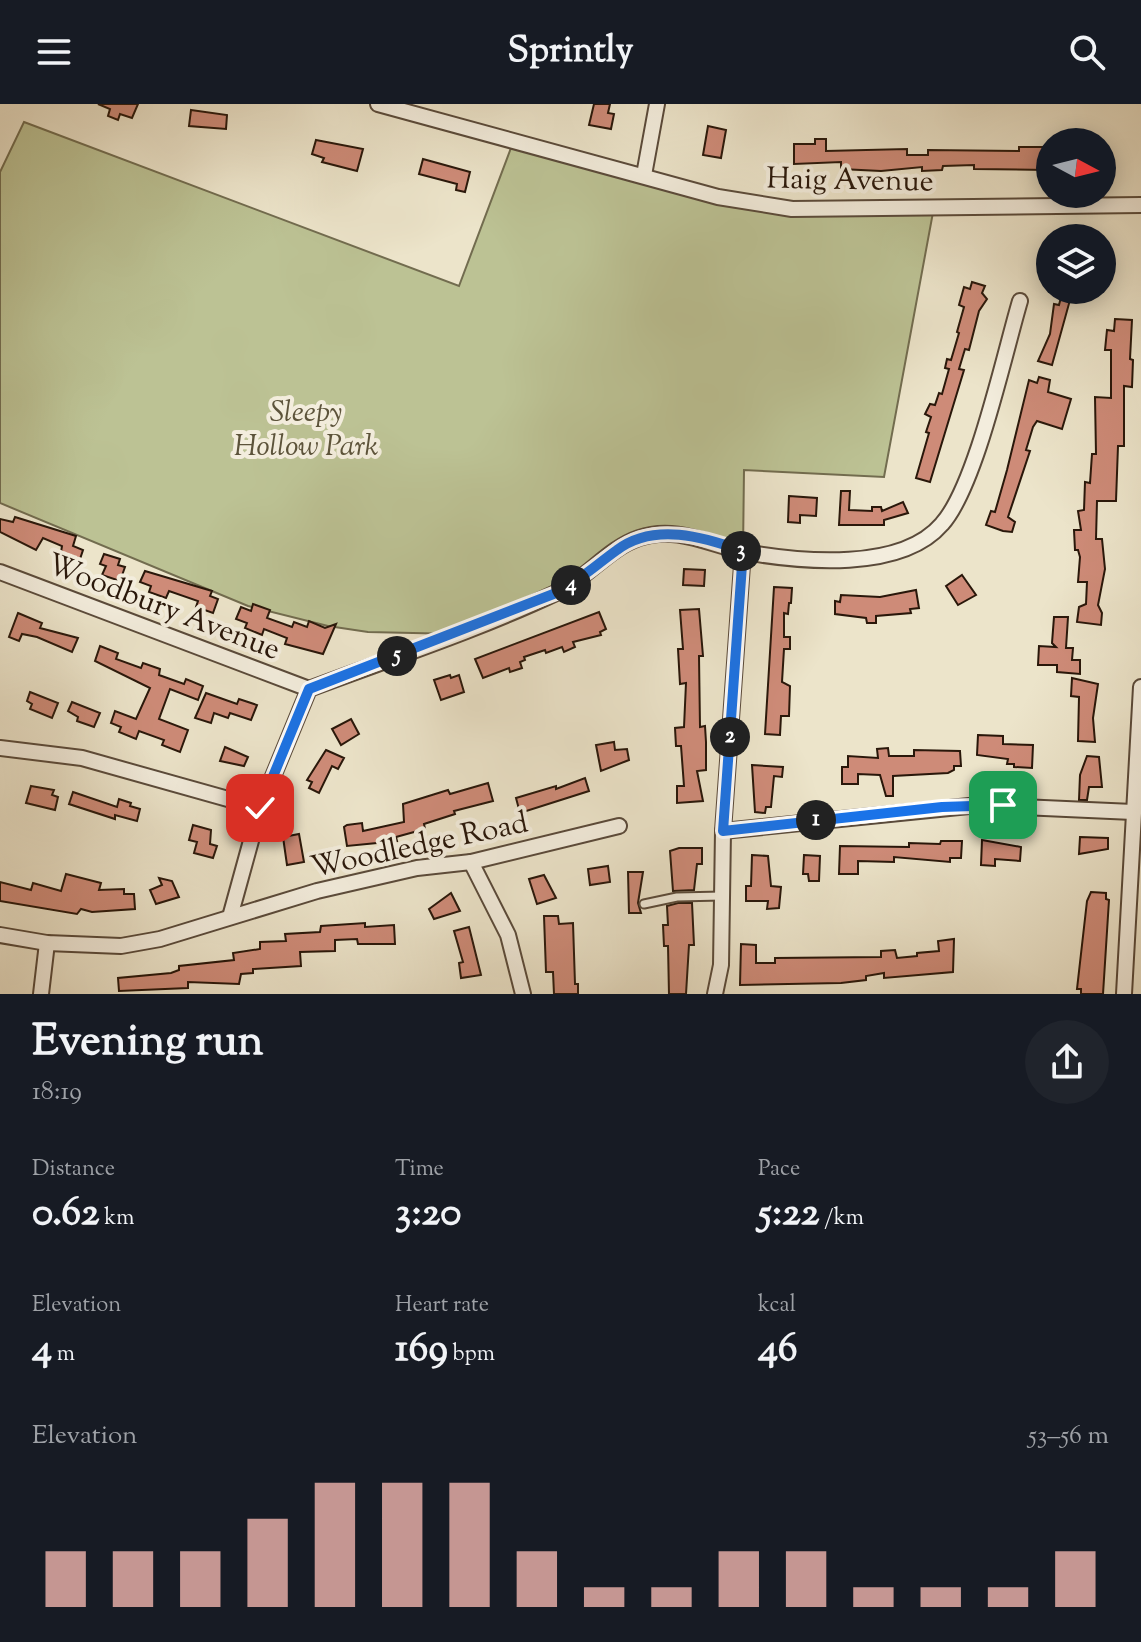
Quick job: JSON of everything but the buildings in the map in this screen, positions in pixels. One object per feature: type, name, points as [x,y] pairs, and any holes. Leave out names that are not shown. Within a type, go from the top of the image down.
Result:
[{"type":"street","name":"Haig Avenue","points":[[378,104],[718,197],[792,209],[1141,205]]},
{"type":"street","points":[[644,175],[657,104]]},
{"type":"street","points":[[230,917],[260,808],[309,689],[556,593],[576,583],[638,538],[663,534],[699,538],[743,551],[860,560],[888,554],[928,537],[943,524],[954,506],[979,443],[1020,301]]},
{"type":"street","points":[[715,994],[721,965],[723,831],[743,551]]},
{"type":"street","name":"Woodbury Avenue","points":[[0,572],[309,689]]},
{"type":"street","points":[[1124,994],[1134,924],[1133,812],[1141,687]]},
{"type":"street","points":[[0,748],[82,758],[260,808]]},
{"type":"street","points":[[723,831],[979,805],[1133,812]]},
{"type":"street","name":"Woodledge Road","points":[[0,935],[47,943],[121,946],[160,939],[317,891],[417,868],[471,862],[619,826]]},
{"type":"street","points":[[471,862],[508,935],[523,994]]},
{"type":"street","points":[[41,994],[47,943]]},
{"type":"lane","points":[[644,904],[677,897],[722,896]]},
{"type":"green space","name":"Sleepy Hollow Park","points":[[24,122],[459,286],[514,140],[760,204],[934,207],[884,477],[744,470],[743,551],[721,543],[638,538],[576,583],[458,634],[368,632],[328,626],[248,606],[0,503],[0,172]]},
{"type":"route","points":[[260,808],[309,689],[556,593],[576,583],[638,538],[663,534],[699,538],[743,551],[723,831],[942,807],[1003,805]]}]
